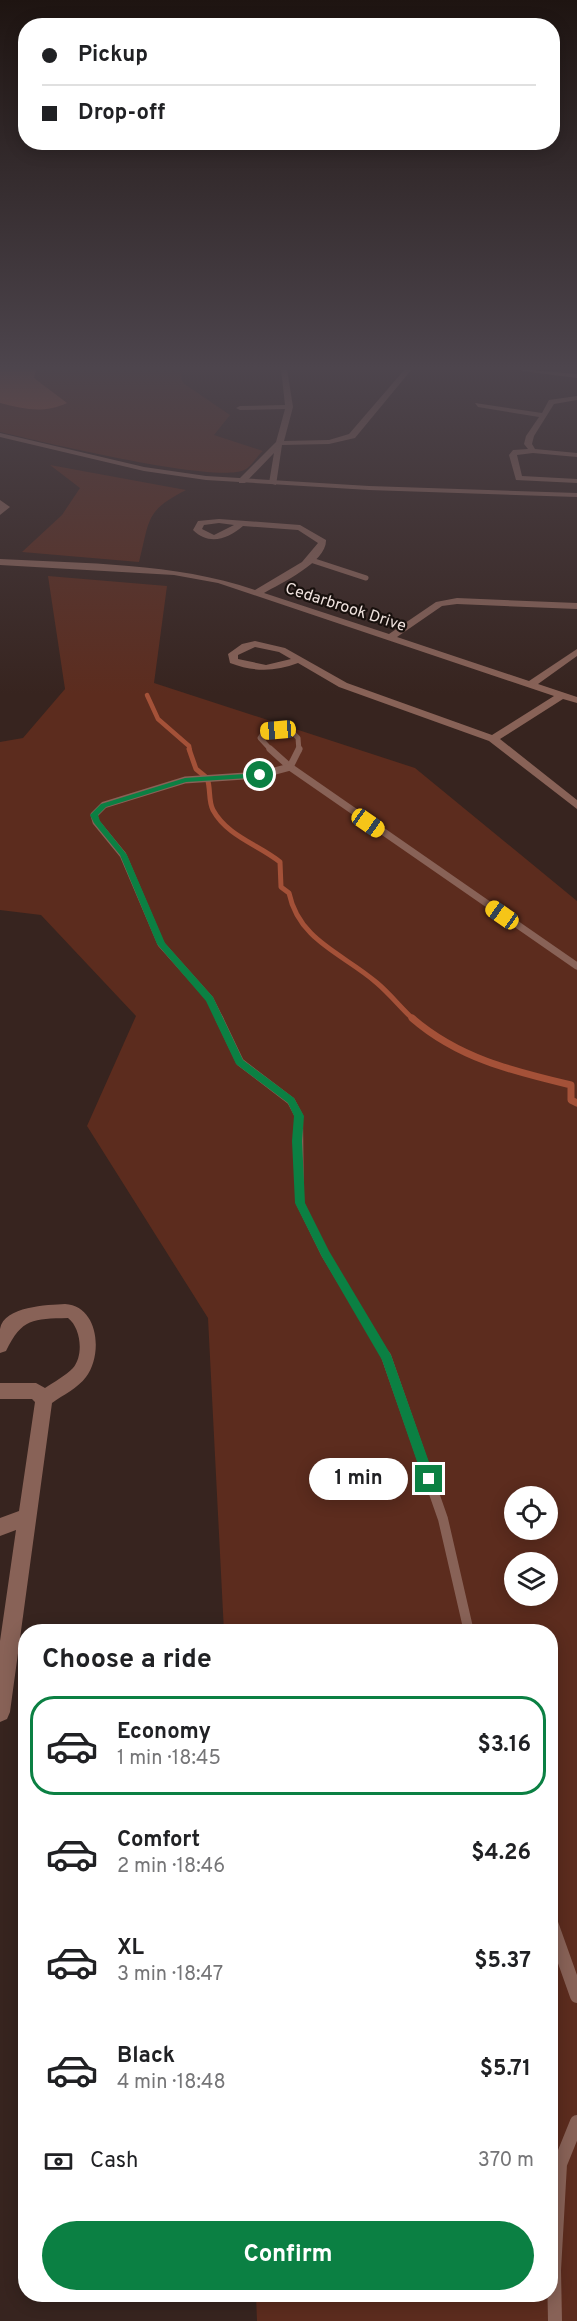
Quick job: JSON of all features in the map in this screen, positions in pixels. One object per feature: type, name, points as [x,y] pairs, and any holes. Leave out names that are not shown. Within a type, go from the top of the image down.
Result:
[{"type":"street","points":[[212,477],[273,483],[577,495]]},
{"type":"street","points":[[242,481],[246,477]]},
{"type":"street","points":[[273,483],[274,477]]},
{"type":"street","points":[[519,477],[577,481]]},
{"type":"street","points":[[0,501],[6,507],[0,513]]},
{"type":"street","points":[[241,523],[300,528],[323,542],[321,552],[311,560],[258,592]]},
{"type":"street","name":"Cedarbrook Drive","points":[[0,562],[174,572],[220,581],[577,700]]},
{"type":"street","points":[[391,637],[439,604],[577,606]]},
{"type":"street","points":[[299,659],[280,667],[261,670],[233,661],[233,654],[245,646],[266,645],[282,650],[299,659],[343,685],[493,739],[577,806]]},
{"type":"street","points":[[531,684],[577,652]]},
{"type":"street","points":[[493,739],[561,695]]},
{"type":"street","points":[[0,1346],[14,1322],[23,1316],[70,1311],[77,1316],[88,1342],[87,1356],[81,1371],[44,1399],[28,1517],[3,1670],[0,1712]]},
{"type":"street","points":[[0,1391],[36,1391],[44,1399]]},
{"type":"street","points":[[0,1527],[28,1517]]},
{"type":"lane","points":[[311,560],[366,578]]},
{"type":"lane","points":[[468,1624],[443,1519],[387,1358],[325,1254],[300,1203],[297,1141],[299,1116],[291,1101],[240,1062],[210,999],[161,944],[123,855],[96,822],[94,815],[104,805],[185,780],[260,775],[290,767],[298,751],[298,738],[292,732],[265,731],[260,738],[290,767],[577,966]]},
{"type":"lane","points":[[558,1943],[577,1996]]},
{"type":"lane","points":[[558,2199],[560,2164],[577,2122]]},
{"type":"lane","points":[[555,2302],[555,2321]]},
{"type":"shaded area","points":[[66,477],[117,477],[186,490],[163,504],[151,518],[139,562],[22,552],[62,515],[80,488]]},
{"type":"shaded area","points":[[48,576],[167,586],[154,683],[415,768],[577,901],[577,2321],[257,2321],[256,2302],[558,2302],[558,1624],[224,1624],[208,1318],[87,1126],[136,1016],[41,915],[0,910],[0,742],[23,738],[65,689]]},
{"type":"waterway","points":[[147,695],[158,719],[189,746],[190,751]]},
{"type":"waterway","points":[[189,749],[196,769],[207,778],[211,806],[219,819],[226,827],[280,862],[281,887],[289,893],[302,923],[324,945],[377,983],[412,1018]]},
{"type":"waterway","points":[[412,1018],[430,1032],[467,1053],[507,1068],[571,1085],[571,1100],[577,1103]]},
{"type":"route","points":[[260,775],[185,780],[104,805],[94,815],[96,822],[123,855],[161,944],[210,999],[240,1062],[291,1101],[299,1116],[297,1141],[300,1203],[325,1254],[387,1358],[429,1479]]}]
